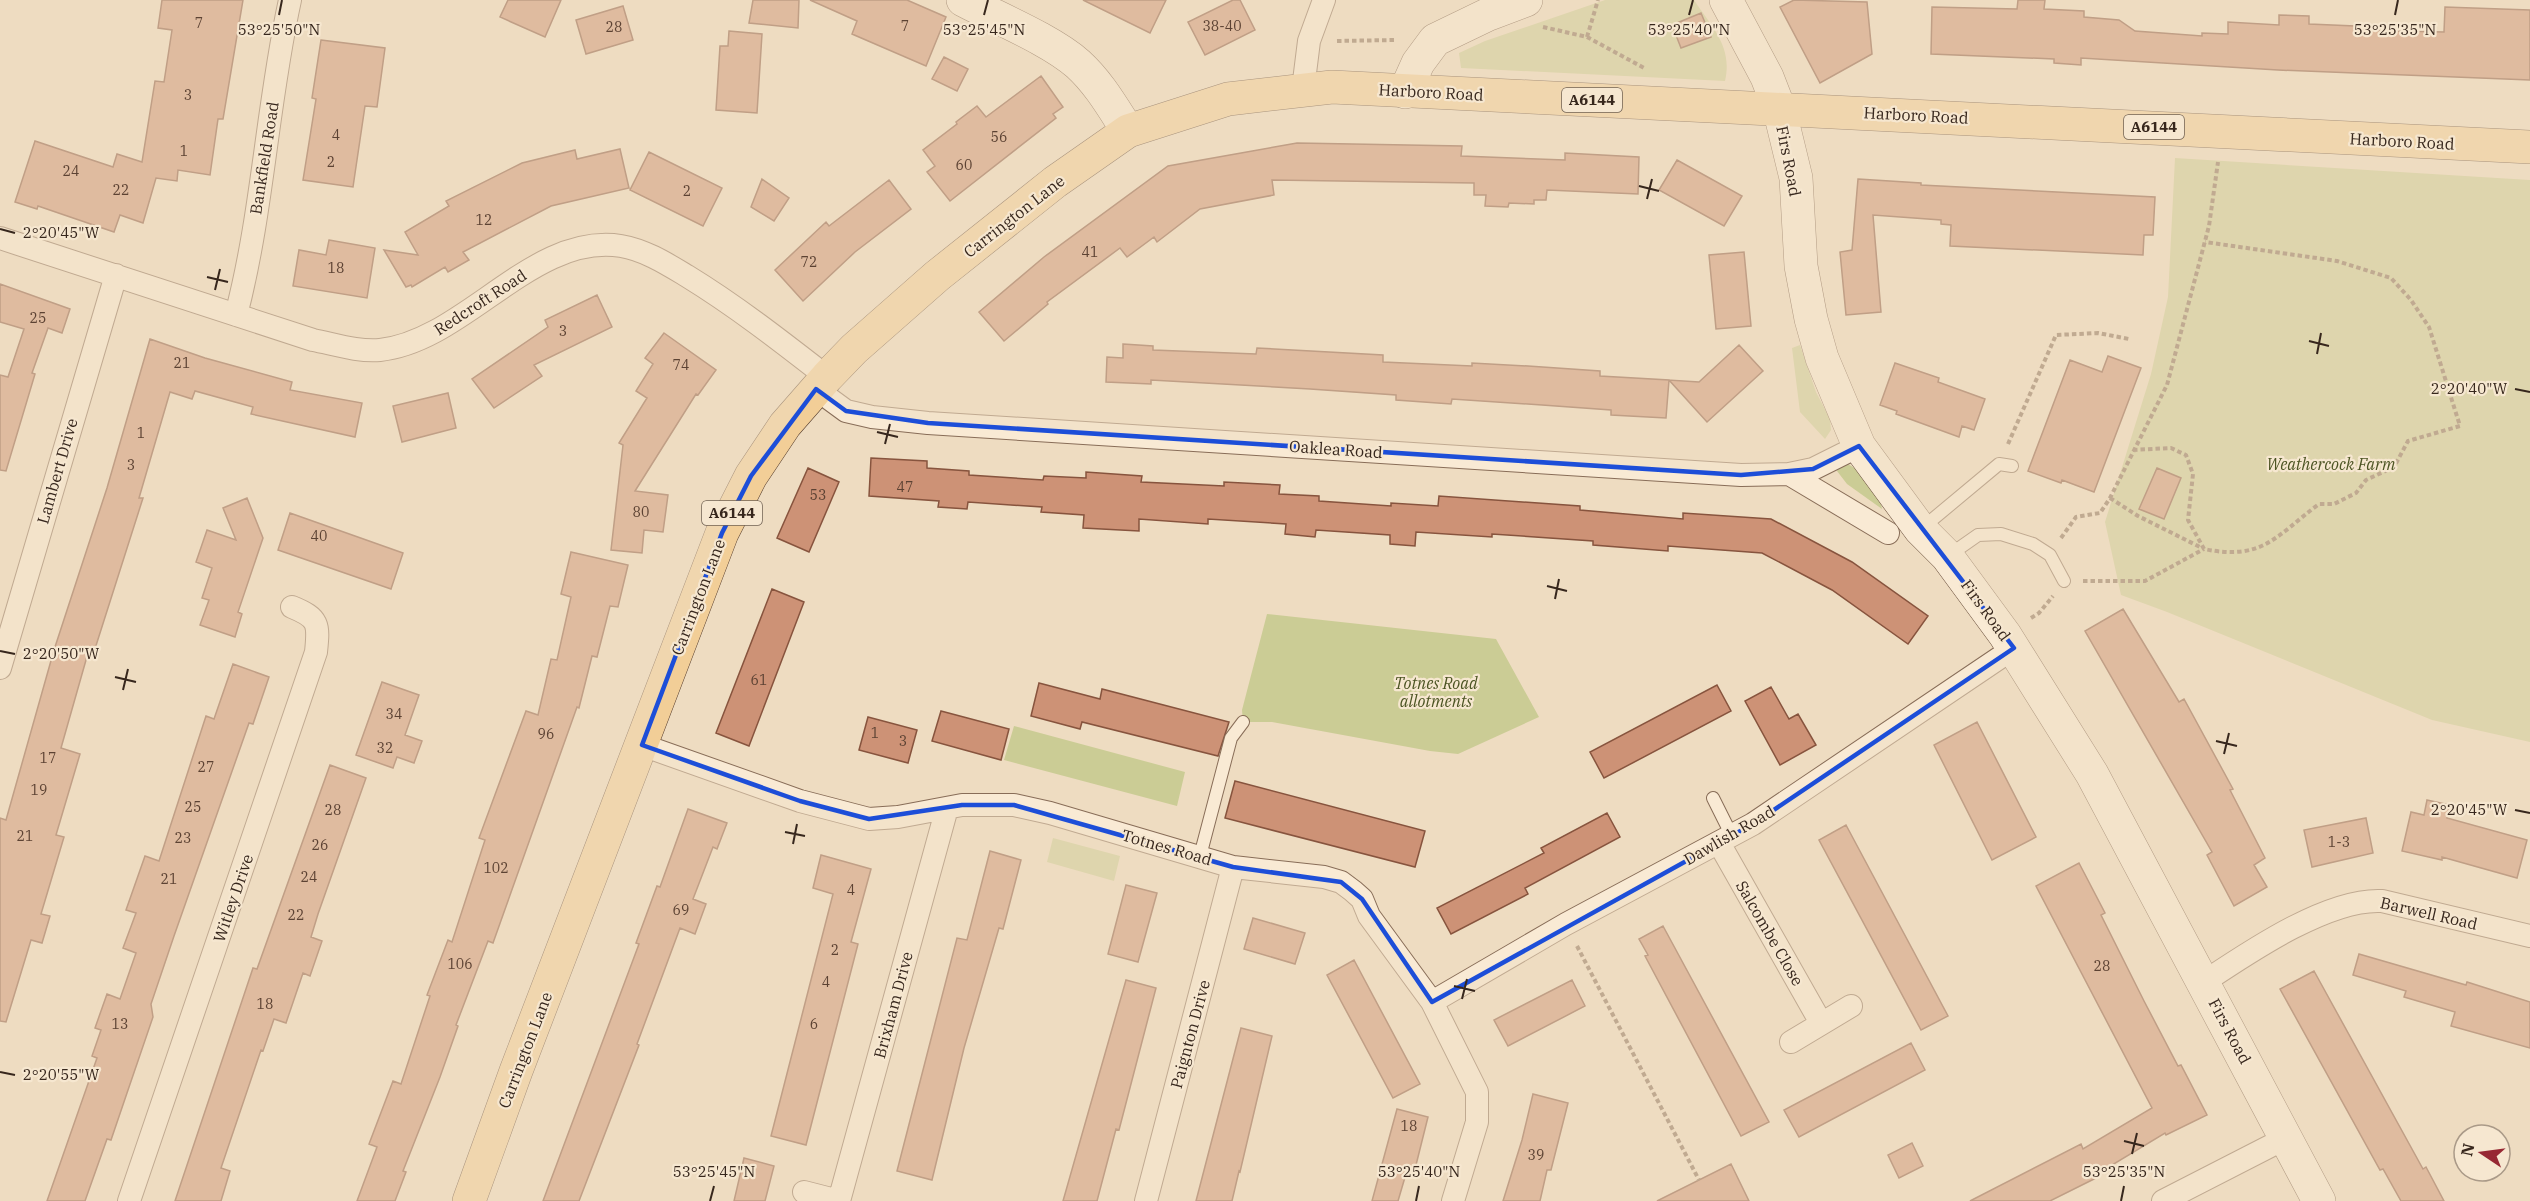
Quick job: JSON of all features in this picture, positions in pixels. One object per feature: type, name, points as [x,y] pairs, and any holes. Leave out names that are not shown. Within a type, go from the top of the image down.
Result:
[{"type":"main road","name":"Harboro Road","points":[[1303,89],[1332,87],[1779,108],[2530,147]]},
{"type":"main road","name":"Carrington Lane","points":[[469,1201],[516,1071],[722,533],[751,476],[785,425],[854,349],[937,276],[1055,182],[1128,131],[1228,99],[1303,89]]},
{"type":"street","name":"Bankfield Road","points":[[236,315],[247,267],[290,0]]},
{"type":"street","points":[[963,0],[1059,50],[1077,63],[1098,86],[1128,131]]},
{"type":"street","points":[[1303,89],[1310,41],[1324,0]]},
{"type":"street","points":[[1406,92],[1418,63],[1435,40],[1489,14],[1526,0]]},
{"type":"street","name":"Firs Road","points":[[1726,0],[1767,77],[1779,108],[1796,178],[1801,266],[1810,319],[1822,358],[1859,446],[1920,529],[1947,556],[2009,641],[2092,774],[2319,1201]]},
{"type":"street","name":"Redcroft Road","points":[[0,238],[313,340],[353,348],[379,350],[407,344],[443,328],[527,270],[575,250],[606,245],[623,246],[666,263],[715,293],[822,383]]},
{"type":"street","name":"Lambert Drive","points":[[0,668],[116,275]]},
{"type":"street","name":"Oaklea Road","points":[[822,383],[846,411],[872,417],[928,423],[1742,475],[1789,474],[1814,469],[1859,446]]},
{"type":"street","points":[[1789,474],[1888,533]]},
{"type":"street","name":"Witley Drive","points":[[129,1201],[316,652],[318,632],[316,621],[307,613],[292,607]]},
{"type":"street","name":"Dawlish Road","points":[[1432,1002],[1566,924],[1753,825],[2009,641]]},
{"type":"street","name":"Totnes Road","points":[[642,745],[800,801],[870,819],[898,818],[963,805],[1014,805],[1050,813],[1233,867],[1324,877],[1347,886],[1362,899],[1369,916],[1432,1002],[1477,1092],[1477,1122],[1453,1201]]},
{"type":"street","name":"Brixham Drive","points":[[804,1192],[839,1201],[947,808]]},
{"type":"street","name":"Salcombe Close","points":[[1726,839],[1821,1023]]},
{"type":"street","name":"Paignton Drive","points":[[1146,1201],[1233,867]]},
{"type":"street","name":"Barwell Road","points":[[2204,982],[2246,954],[2329,910],[2367,900],[2382,901],[2530,936]]},
{"type":"street","points":[[1791,1042],[1851,1006]]},
{"type":"street","points":[[2163,1201],[2286,1138]]},
{"type":"lane","points":[[1920,529],[2006,465]]},
{"type":"lane","points":[[1947,556],[1978,535],[2001,534],[2033,544],[2050,555],[2064,581]]},
{"type":"lane","points":[[1200,856],[1231,738],[1243,722]]},
{"type":"lane","points":[[1713,798],[1726,839]]},
{"type":"path","points":[[1587,37],[1598,0]]},
{"type":"path","points":[[1489,14],[1587,37],[1661,78],[1660,103]]},
{"type":"path","points":[[1310,41],[1435,40]]},
{"type":"path","points":[[2050,555],[2076,517],[2100,513],[2110,498],[2167,385],[2205,242],[2216,187],[2220,131]]},
{"type":"path","points":[[2110,498],[2138,516],[2204,549],[2228,554],[2249,551],[2273,542],[2319,504],[2334,504],[2356,493],[2366,480],[2394,467],[2408,441],[2460,426],[2429,327],[2411,300],[2391,278],[2337,261],[2205,242]]},
{"type":"path","points":[[2006,465],[2056,335],[2098,333],[2129,339]]},
{"type":"path","points":[[2133,450],[2171,448],[2186,455],[2193,474],[2188,520],[2204,549]]},
{"type":"path","points":[[2009,641],[2039,613],[2064,581],[2145,581],[2204,549]]},
{"type":"path","points":[[1566,924],[1699,1180]]},
{"type":"highlighted area","points":[[816,389],[846,411],[928,423],[1741,475],[1813,469],[1859,446],[2014,648],[1753,824],[1432,1002],[1362,899],[1341,882],[1233,867],[1014,805],[962,805],[869,819],[800,801],[642,745],[722,533],[751,476]]},
{"type":"green space","points":[[1605,0],[1694,0],[1714,29],[1723,48],[1727,69],[1725,81],[1461,68],[1459,53],[1485,41]]},
{"type":"green space","name":"Weathercock Farm","points":[[2175,158],[2530,180],[2530,742],[2432,720],[2121,595],[2105,522],[2151,374],[2168,297]]},
{"type":"green space","points":[[1800,345],[1816,392],[1830,419],[1831,430],[1825,439],[1800,412],[1792,348]]},
{"type":"green space","points":[[1841,461],[1855,468],[1873,487],[1882,509],[1847,484],[1837,471]]},
{"type":"green space","name":"Totnes Road allotments","points":[[1267,614],[1496,639],[1539,717],[1458,754],[1272,722],[1243,722],[1242,710]]},
{"type":"green space","points":[[1014,726],[1185,772],[1177,806],[1004,760]]},
{"type":"green space","points":[[1053,838],[1120,856],[1114,881],[1047,862]]},
{"type":"building","points":[[162,0],[243,0],[223,119],[218,119],[210,175],[178,170],[177,181],[156,178],[143,223],[120,215],[114,232],[38,206],[37,209],[15,202],[35,141],[113,167],[117,154],[142,162],[155,81],[164,82],[172,30],[158,28]]},
{"type":"building","points":[[508,0],[561,0],[545,37],[500,17]]},
{"type":"building","points":[[753,0],[799,0],[798,28],[749,23]]},
{"type":"building","points":[[810,0],[907,0],[946,17],[926,66],[852,34],[857,21]]},
{"type":"building","points":[[1083,0],[1166,0],[1150,33]]},
{"type":"building","points":[[1233,0],[1240,0],[1255,30],[1205,55],[1188,22]]},
{"type":"building","points":[[1794,0],[1867,2],[1872,54],[1820,83],[1780,7]]},
{"type":"building","points":[[2018,0],[2045,0],[2044,9],[2084,11],[2084,17],[2119,20],[2135,31],[2202,36],[2202,33],[2228,34],[2228,22],[2279,25],[2279,15],[2309,16],[2309,24],[2355,26],[2354,30],[2444,32],[2445,7],[2530,10],[2530,80],[2278,70],[2081,58],[2081,65],[2054,63],[2054,59],[1931,54],[1932,7],[2017,9]]},
{"type":"building","points":[[623,6],[633,40],[586,54],[576,20]]},
{"type":"building","points":[[1701,13],[1711,37],[1681,48],[1672,25]]},
{"type":"building","points":[[729,31],[762,34],[757,113],[716,110],[720,46],[728,46]]},
{"type":"building","points":[[321,40],[385,48],[377,107],[365,106],[353,187],[303,180],[316,99],[312,98]]},
{"type":"building","points":[[944,57],[968,69],[957,91],[932,79]]},
{"type":"building","points":[[1041,76],[1063,107],[1053,114],[1056,118],[950,201],[927,172],[935,166],[923,150],[977,106],[986,117]]},
{"type":"building","points":[[1297,143],[1462,146],[1461,156],[1565,160],[1565,153],[1639,157],[1638,194],[1547,190],[1546,200],[1534,200],[1534,204],[1509,203],[1508,207],[1485,206],[1486,195],[1474,195],[1474,183],[1272,180],[1274,195],[1200,209],[1157,242],[1154,237],[1127,257],[1120,248],[1047,302],[1048,304],[1004,341],[979,312],[1044,257],[1168,166]]},
{"type":"building","points":[[620,149],[629,188],[551,206],[463,252],[469,260],[448,272],[445,267],[412,287],[411,285],[406,287],[384,250],[418,255],[405,232],[449,206],[446,201],[522,163],[575,150],[577,159]]},
{"type":"building","points":[[649,152],[722,188],[703,226],[630,190]]},
{"type":"building","points":[[1677,160],[1742,196],[1724,226],[1659,190]]},
{"type":"building","points":[[762,179],[789,198],[774,221],[751,207]]},
{"type":"building","points":[[1858,179],[1921,183],[1921,185],[2155,197],[2153,235],[2144,235],[2143,255],[1950,246],[1951,225],[1941,224],[1941,220],[1873,215],[1881,312],[1846,315],[1840,252],[1852,250]]},
{"type":"building","points":[[889,180],[911,209],[855,252],[803,301],[775,270],[826,222],[829,226]]},
{"type":"building","points":[[329,240],[375,248],[367,298],[293,286],[299,250],[326,255]]},
{"type":"building","points":[[1744,252],[1751,326],[1716,329],[1709,255]]},
{"type":"building","points":[[0,284],[70,309],[62,333],[48,328],[32,373],[35,374],[6,471],[0,470],[0,375],[8,377],[24,329],[0,322]]},
{"type":"building","points":[[597,295],[612,327],[534,365],[542,376],[494,408],[472,379],[548,327],[545,320]]},
{"type":"building","points":[[664,333],[716,370],[698,395],[696,394],[635,491],[668,495],[663,532],[644,530],[642,553],[611,550],[623,445],[619,443],[647,398],[636,391],[653,364],[645,358]]},
{"type":"building","points":[[150,339],[205,358],[292,382],[290,390],[362,403],[355,437],[251,414],[253,407],[195,391],[192,399],[170,392],[139,498],[143,498],[93,655],[88,653],[61,748],[80,754],[56,835],[64,837],[41,914],[50,916],[42,943],[31,940],[6,1022],[0,1021],[0,818],[6,820],[54,650],[107,488]]},
{"type":"building","points":[[1123,344],[1153,346],[1153,350],[1256,354],[1257,348],[1383,355],[1383,362],[1528,366],[1600,371],[1600,376],[1669,380],[1666,418],[1611,415],[1611,410],[1452,399],[1451,404],[1396,400],[1396,395],[1310,389],[1151,380],[1151,384],[1106,382],[1107,357],[1123,358]]},
{"type":"building","points":[[1739,345],[1763,371],[1707,422],[1669,380],[1699,382]]},
{"type":"building","points":[[2108,356],[2141,368],[2094,492],[2028,471],[2070,360],[2102,372]]},
{"type":"building","points":[[1895,363],[1939,378],[1938,382],[1985,399],[1974,430],[1962,426],[1959,437],[1896,414],[1897,411],[1880,405]]},
{"type":"building","points":[[448,393],[456,428],[402,442],[393,406]]},
{"type":"building","points":[[871,458],[927,461],[927,468],[969,471],[969,475],[1043,480],[1044,476],[1086,478],[1086,472],[1142,476],[1141,482],[1224,486],[1224,482],[1280,485],[1279,494],[1319,496],[1319,501],[1391,506],[1391,503],[1438,506],[1439,496],[1580,506],[1580,510],[1683,519],[1683,513],[1771,519],[1852,562],[1928,616],[1908,644],[1832,590],[1762,553],[1668,546],[1668,551],[1593,545],[1593,541],[1492,534],[1492,537],[1416,532],[1415,546],[1390,544],[1390,535],[1316,530],[1315,537],[1285,534],[1286,524],[1208,519],[1208,524],[1139,519],[1139,531],[1083,528],[1084,515],[1041,512],[1042,507],[968,502],[967,509],[938,507],[939,501],[869,496]]},
{"type":"building","points":[[808,468],[839,482],[809,552],[777,538]]},
{"type":"building","points":[[2157,468],[2181,478],[2164,519],[2139,509]]},
{"type":"building","points":[[247,498],[263,538],[238,612],[242,614],[235,637],[200,625],[209,600],[202,598],[212,568],[196,562],[207,530],[236,540],[223,508]]},
{"type":"building","points":[[290,513],[403,553],[391,589],[278,550]]},
{"type":"building","points":[[571,552],[628,565],[618,607],[610,606],[597,657],[592,656],[579,708],[577,707],[493,943],[488,941],[456,1025],[458,1026],[440,1077],[403,1171],[406,1172],[395,1201],[357,1201],[377,1147],[369,1144],[393,1081],[401,1084],[430,996],[427,995],[448,940],[452,942],[485,840],[479,838],[513,746],[526,711],[538,715],[551,659],[557,660],[571,597],[561,594]]},
{"type":"building","points":[[772,589],[804,602],[749,746],[716,733]]},
{"type":"building","points":[[2123,609],[2179,702],[2184,699],[2233,789],[2230,790],[2265,858],[2254,865],[2267,887],[2234,906],[2207,855],[2212,852],[2085,631]]},
{"type":"building","points":[[233,664],[269,677],[253,724],[249,723],[174,936],[151,1004],[153,1017],[111,1140],[107,1139],[85,1201],[47,1201],[97,1058],[92,1056],[101,1030],[95,1028],[107,994],[120,999],[136,953],[123,948],[136,913],[126,910],[145,856],[159,861],[206,716],[214,719]]},
{"type":"building","points":[[382,682],[419,695],[405,735],[422,741],[414,763],[397,757],[393,768],[356,755]]},
{"type":"building","points":[[1039,683],[1100,699],[1102,689],[1229,722],[1218,756],[1082,722],[1080,729],[1031,716]]},
{"type":"building","points":[[1717,685],[1731,711],[1604,778],[1590,752]]},
{"type":"building","points":[[1771,687],[1789,719],[1798,714],[1816,745],[1780,765],[1745,701]]},
{"type":"building","points":[[941,711],[1009,729],[1001,760],[932,741]]},
{"type":"building","points":[[868,717],[917,730],[908,763],[859,750]]},
{"type":"building","points":[[1977,722],[2036,837],[1992,860],[1934,745]]},
{"type":"building","points":[[330,765],[366,778],[311,937],[322,941],[310,976],[303,973],[286,1023],[274,1019],[263,1051],[261,1050],[221,1168],[230,1171],[221,1201],[175,1201],[253,968],[257,969]]},
{"type":"building","points":[[1235,781],[1425,831],[1415,867],[1225,818]]},
{"type":"building","points":[[2427,800],[2450,805],[2447,818],[2527,840],[2517,878],[2442,857],[2442,860],[2402,851],[2411,812],[2424,815]]},
{"type":"building","points":[[688,809],[727,823],[717,849],[713,847],[693,899],[706,904],[695,934],[680,928],[637,1044],[639,1045],[579,1201],[543,1201],[639,944],[636,943],[657,886],[660,887]]},
{"type":"building","points":[[1607,813],[1620,837],[1525,888],[1528,894],[1451,934],[1437,908],[1544,853],[1541,848]]},
{"type":"building","points":[[2366,818],[2373,853],[2312,867],[2304,830]]},
{"type":"building","points":[[1846,825],[1948,1016],[1921,1030],[1819,840]]},
{"type":"building","points":[[990,851],[1021,860],[1003,929],[999,928],[964,1048],[932,1180],[897,1171],[957,938],[967,940]]},
{"type":"building","points":[[821,855],[871,869],[851,942],[858,944],[806,1145],[771,1136],[833,894],[813,888]]},
{"type":"building","points":[[2079,863],[2105,913],[2101,915],[2144,1001],[2207,1115],[2166,1135],[2165,1133],[2097,1174],[2098,1177],[2050,1201],[1970,1201],[2081,1144],[2083,1149],[2152,1108],[2036,886]]},
{"type":"building","points":[[1126,885],[1157,893],[1138,962],[1108,954]]},
{"type":"building","points":[[1253,918],[1305,933],[1295,964],[1244,949]]},
{"type":"building","points":[[1663,926],[1769,1122],[1741,1136],[1645,956],[1648,955],[1639,939]]},
{"type":"building","points":[[2359,954],[2466,985],[2467,982],[2530,1002],[2530,1048],[2451,1026],[2455,1012],[2404,997],[2406,991],[2353,975]]},
{"type":"building","points":[[1354,960],[1420,1084],[1393,1098],[1327,975]]},
{"type":"building","points":[[2314,971],[2423,1169],[2426,1167],[2444,1201],[2401,1201],[2383,1169],[2380,1170],[2280,989]]},
{"type":"building","points":[[1126,980],[1156,988],[1119,1130],[1116,1129],[1097,1201],[1063,1201]]},
{"type":"building","points":[[1572,980],[1585,1006],[1508,1046],[1494,1020]]},
{"type":"building","points":[[1241,1028],[1272,1036],[1240,1172],[1232,1201],[1196,1201]]},
{"type":"building","points":[[1911,1043],[1925,1070],[1799,1137],[1784,1110]]},
{"type":"building","points":[[1533,1094],[1568,1103],[1551,1170],[1547,1170],[1540,1201],[1503,1201],[1522,1140]]},
{"type":"building","points":[[1397,1109],[1428,1117],[1415,1169],[1408,1167],[1398,1201],[1372,1201]]},
{"type":"building","points":[[1912,1143],[1923,1166],[1899,1178],[1888,1155]]},
{"type":"building","points":[[744,1158],[774,1166],[765,1201],[734,1201]]},
{"type":"building","points":[[1731,1164],[1749,1201],[1657,1201]]}]
